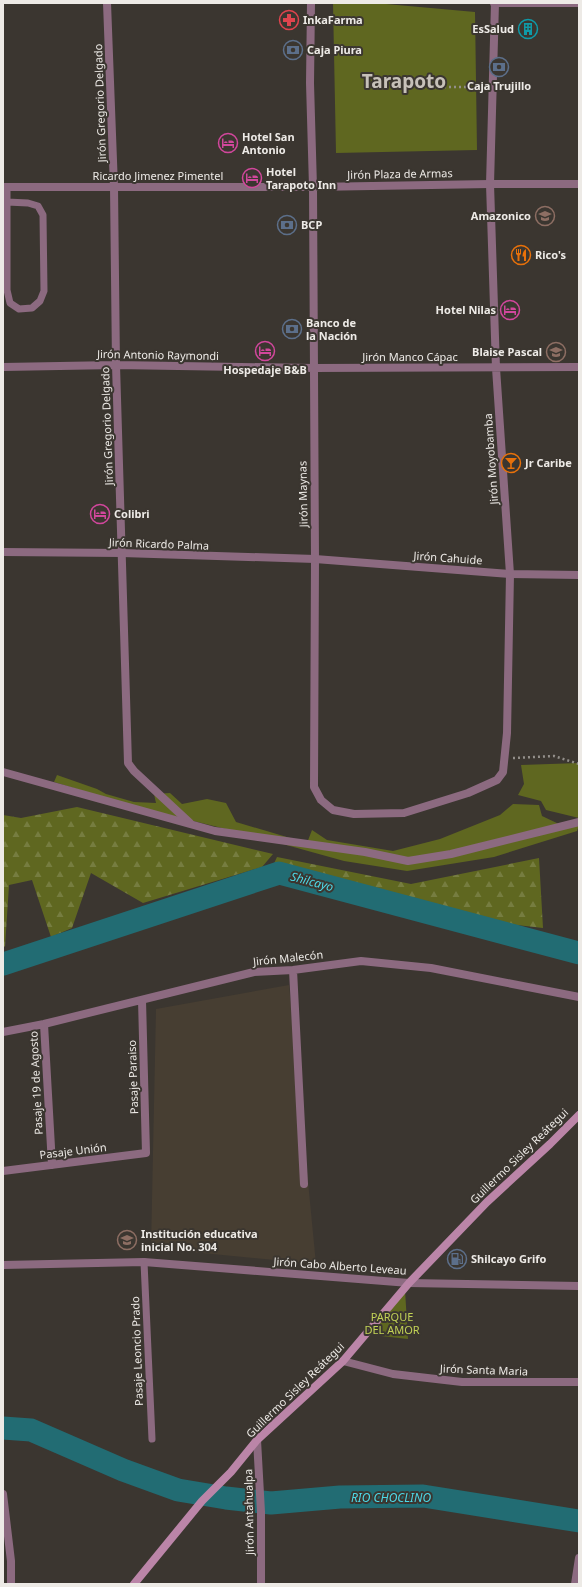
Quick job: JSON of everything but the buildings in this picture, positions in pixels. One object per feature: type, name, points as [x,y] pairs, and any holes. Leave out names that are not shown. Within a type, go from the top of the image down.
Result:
[{"type":"main road","name":"Guillermo Sisley Reátegui","points":[[134,1584],[202,1501],[231,1472],[257,1440],[343,1361],[409,1282],[487,1202],[579,1115]]},
{"type":"street","name":"Jirón Gregorio Delgado","points":[[107,3],[114,187],[116,365],[128,763],[134,771],[190,823]]},
{"type":"street","points":[[311,3],[310,83],[313,187]]},
{"type":"street","points":[[490,184],[494,3],[579,3]]},
{"type":"street","name":"Jirón Moyobamba","points":[[321,800],[333,810],[354,814],[404,813],[468,793],[497,780],[503,772],[507,733],[510,574],[496,368],[490,184]]},
{"type":"street","name":"Jirón Plaza de Armas","points":[[313,187],[579,184]]},
{"type":"street","name":"Ricardo Jimenez Pimentel","points":[[5,187],[313,187]]},
{"type":"street","name":"Jirón Maynas","points":[[313,187],[315,559],[314,787],[321,800]]},
{"type":"street","name":"Jirón Antonio Raymondi","points":[[3,367],[116,365],[313,368]]},
{"type":"street","name":"Jirón Manco Cápac","points":[[313,368],[579,367]]},
{"type":"street","name":"Jirón Ricardo Palma","points":[[3,552],[122,553],[315,559]]},
{"type":"street","name":"Jirón Cahuide","points":[[315,559],[510,574],[579,575]]},
{"type":"street","points":[[3,772],[215,831],[365,852],[408,861],[451,854],[579,822]]},
{"type":"street","name":"Jirón Malecón","points":[[3,1032],[44,1024],[254,972],[293,970],[361,961],[431,968],[579,997]]},
{"type":"street","points":[[293,970],[304,1184]]},
{"type":"street","name":"Pasaje Paraiso","points":[[142,1000],[146,1153]]},
{"type":"street","name":"Pasaje 19 de Agosto","points":[[44,1024],[52,1165]]},
{"type":"street","name":"Pasaje Unión","points":[[3,1171],[146,1153]]},
{"type":"street","name":"Jirón Cabo Alberto Leveau","points":[[3,1265],[144,1262],[409,1282],[579,1286]]},
{"type":"street","name":"Jirón Santa Maria","points":[[343,1361],[393,1374],[462,1382],[579,1382]]},
{"type":"street","name":"Jirón Antahualpa","points":[[257,1440],[261,1512],[261,1584]]},
{"type":"street","points":[[3,1494],[11,1561],[11,1584]]},
{"type":"street","points":[[575,1584],[579,1558]]},
{"type":"lane","points":[[5,187],[7,202],[7,290],[10,303],[19,309],[32,308],[40,301],[44,291],[43,215],[38,206],[28,202],[7,202]]},
{"type":"lane","name":"Pasaje Leoncio Prado","points":[[144,1262],[152,1439]]},
{"type":"path","points":[[434,86],[472,87]]},
{"type":"path","points":[[515,758],[554,756],[579,764]]},
{"type":"shaded area","points":[[289,985],[316,1264],[151,1248],[156,1009]]},
{"type":"green space","points":[[333,3],[375,3],[475,12],[477,150],[336,153]]},
{"type":"green space","points":[[579,763],[579,818],[546,810],[541,801],[518,795],[524,784],[521,765]]},
{"type":"green space","points":[[57,775],[97,789],[106,794],[134,802],[156,803],[154,794],[170,793],[182,804],[207,799],[226,803],[236,822],[307,843],[312,830],[327,840],[393,851],[440,839],[500,815],[513,804],[539,805],[542,816],[561,825],[579,825],[577,831],[494,857],[407,871],[344,861],[250,835],[129,805],[54,782]]},
{"type":"green space","points":[[77,807],[273,854],[262,867],[143,903],[91,873],[72,928],[51,937],[32,880],[9,885],[5,947],[3,945],[3,815],[21,818]]},
{"type":"green space","points":[[277,857],[411,884],[539,858],[543,928],[499,923],[347,883],[272,868]]},
{"type":"green space","name":"PARQUE DEL AMOR","points":[[405,1290],[408,1339],[363,1334]]},
{"type":"waterway","name":"Shilcayo","points":[[3,964],[279,873],[579,953]]},
{"type":"waterway","name":"RIO CHOCLINO","points":[[3,1428],[31,1430],[123,1470],[178,1490],[226,1498],[271,1503],[340,1497],[423,1496],[579,1521]]},
{"type":"place","name":"InkaFarma","points":[[289,20]]},
{"type":"place","name":"EsSalud","points":[[528,29]]},
{"type":"place","name":"Caja Piura","points":[[293,50]]},
{"type":"place","name":"Caja Trujillo","points":[[499,67]]},
{"type":"place","name":"Hotel San Antonio","points":[[228,143]]},
{"type":"place","name":"Hotel Tarapoto Inn","points":[[252,178]]},
{"type":"place","name":"Amazonico","points":[[545,216]]},
{"type":"place","name":"BCP","points":[[287,225]]},
{"type":"place","name":"Rico's","points":[[521,255]]},
{"type":"place","name":"Hotel Nilas","points":[[510,310]]},
{"type":"place","name":"Banco de la Nación","points":[[292,329]]},
{"type":"place","name":"Hospedaje B&B","points":[[265,351]]},
{"type":"place","name":"Blaise Pascal","points":[[556,352]]},
{"type":"place","name":"Jr Caribe","points":[[511,463]]},
{"type":"place","name":"Colibri","points":[[100,514]]},
{"type":"place","name":"Institución educativa inicial No. 304","points":[[127,1240]]},
{"type":"place","name":"Shilcayo Grifo","points":[[457,1259]]},
{"type":"district","name":"Tarapoto","points":[[404,81]]}]
